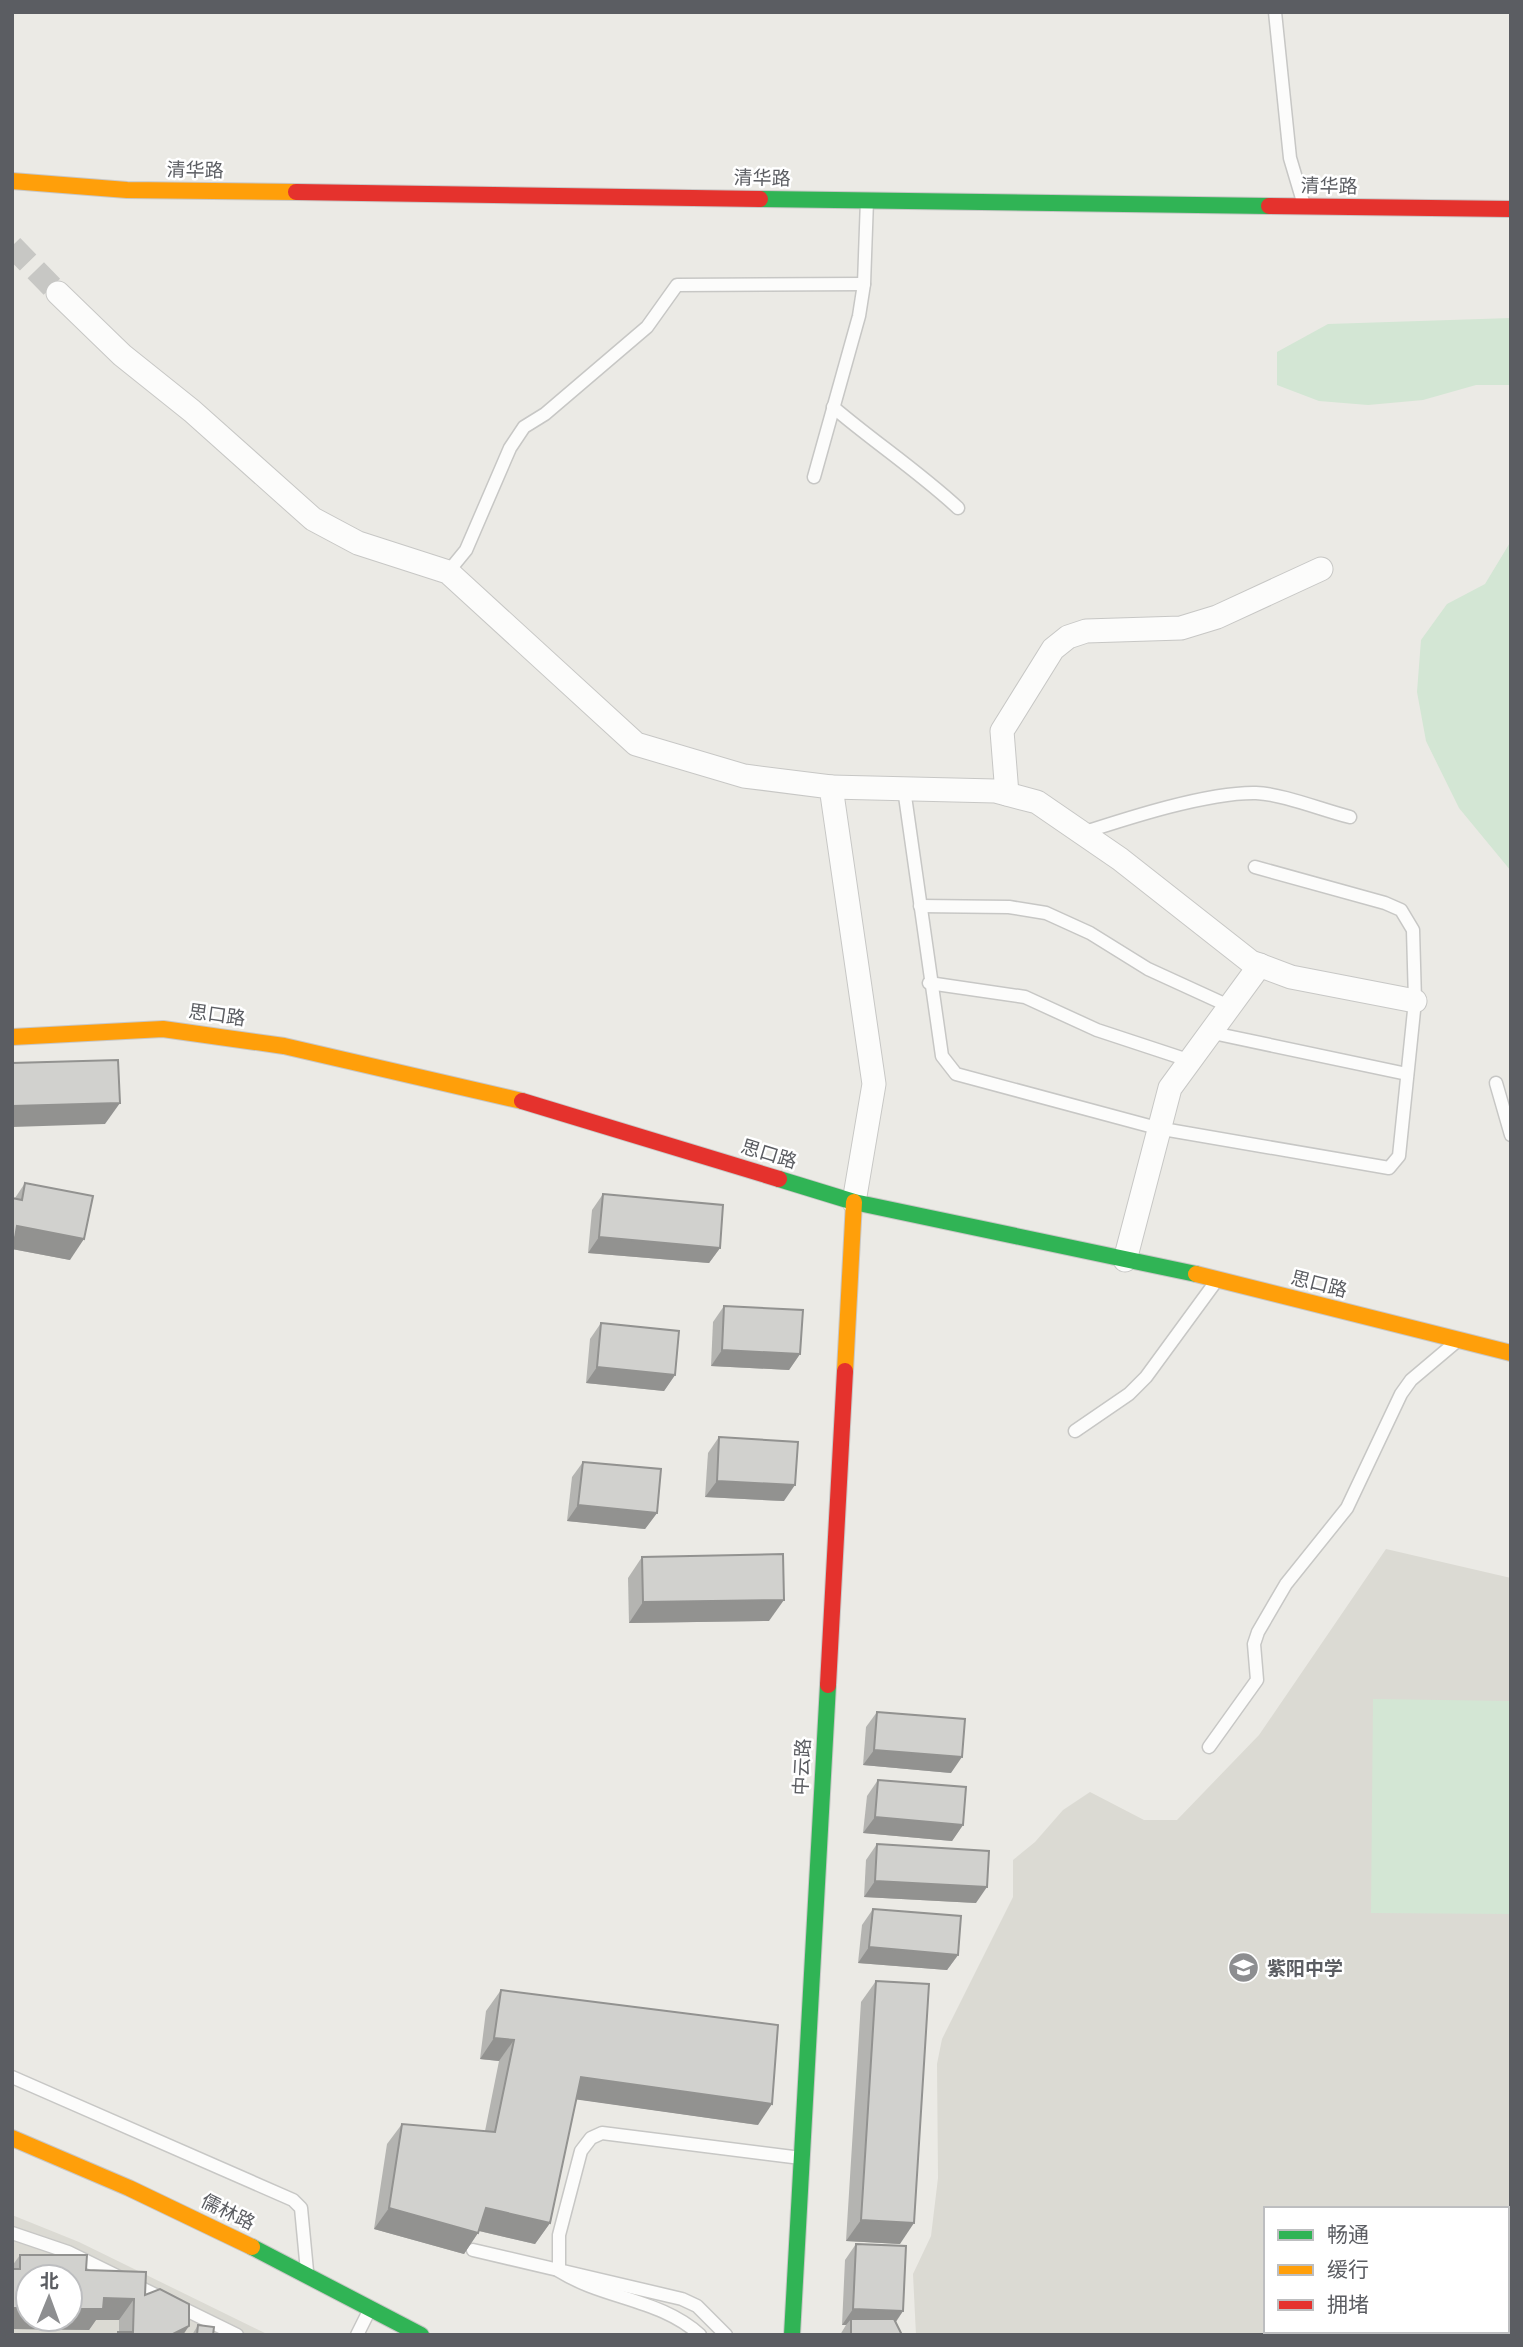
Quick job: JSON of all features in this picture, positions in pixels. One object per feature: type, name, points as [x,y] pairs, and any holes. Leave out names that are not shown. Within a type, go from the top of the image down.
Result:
[{"type":"street","name":"清华路","points":[[12,181],[127,190],[1511,209]]},
{"type":"street","points":[[58,293],[122,355],[192,411],[313,519],[358,544],[448,572],[636,744],[744,776],[831,787],[995,791],[1037,802],[1120,859],[1251,962],[1291,977],[1415,1001]]},
{"type":"street","points":[[1007,794],[1002,731],[1053,649],[1068,637],[1087,631],[1181,628],[1217,617],[1321,569]]},
{"type":"street","points":[[831,787],[874,1084],[854,1202]]},
{"type":"street","points":[[1125,1260],[1157,1128],[1170,1088],[1213,1033],[1260,965]]},
{"type":"street","name":"思口路","points":[[12,1037],[163,1029],[284,1046],[503,1095],[854,1202],[1217,1280],[1511,1353]]},
{"type":"street","name":"中云路","points":[[792,2335],[854,1202]]},
{"type":"street","name":"儒林路","points":[[12,2138],[129,2188],[421,2335]]},
{"type":"lane","points":[[1275,12],[1290,158],[1305,206]]},
{"type":"lane","points":[[814,477],[859,316],[864,284],[867,200]]},
{"type":"lane","points":[[448,572],[466,550],[510,448],[524,427],[545,414],[647,327],[677,285],[864,284]]},
{"type":"lane","points":[[833,407],[880,447],[922,474],[958,508]]},
{"type":"lane","points":[[904,789],[929,983],[942,1056],[956,1074],[1157,1128],[1389,1168],[1399,1156],[1415,1001],[1413,930],[1401,910],[1385,903],[1255,867]]},
{"type":"lane","points":[[1082,833],[1126,818],[1234,794],[1259,793],[1350,817]]},
{"type":"lane","points":[[920,905],[1009,907],[1046,913],[1090,933],[1148,968],[1231,1007]]},
{"type":"lane","points":[[929,983],[1025,997],[1097,1030],[1191,1061]]},
{"type":"lane","points":[[1213,1033],[1407,1074]]},
{"type":"lane","points":[[1496,1083],[1511,1135]]},
{"type":"lane","points":[[1076,1431],[1129,1394],[1146,1377],[1217,1280]]},
{"type":"lane","points":[[1209,1747],[1258,1680],[1254,1644],[1258,1632],[1286,1584],[1348,1508],[1401,1394],[1411,1380],[1458,1340]]},
{"type":"lane","points":[[12,2077],[293,2200],[301,2208],[308,2276]]},
{"type":"lane","points":[[559,2271],[559,2235],[581,2151],[591,2138],[602,2133],[802,2158]]},
{"type":"lane","points":[[12,2233],[68,2252],[237,2335]]},
{"type":"lane","points":[[473,2250],[682,2299],[697,2306],[726,2335]]},
{"type":"lane","points":[[559,2271],[579,2283],[666,2311],[682,2319],[700,2335]]},
{"type":"lane","points":[[357,2335],[370,2308]]},
{"type":"shaded area","name":"紫阳中学","points":[[1386,1549],[1511,1578],[1511,2335],[916,2335],[913,2274],[931,2236],[938,2178],[937,2064],[942,2039],[1013,1897],[1013,1860],[1035,1842],[1063,1810],[1090,1792],[1144,1820],[1177,1820],[1259,1735]]},
{"type":"shaded area","points":[[12,2215],[79,2242],[269,2335],[12,2335]]},
{"type":"green space","points":[[1511,318],[1511,385],[1476,385],[1423,400],[1368,405],[1319,401],[1277,385],[1277,352],[1328,324]]},
{"type":"green space","points":[[1511,541],[1511,871],[1459,808],[1426,741],[1417,692],[1421,640],[1447,604],[1485,584]]},
{"type":"green space","points":[[1373,1699],[1511,1701],[1511,1914],[1371,1913]]},
{"type":"building","points":[[118,1060],[120,1103],[12,1106],[12,1063]]},
{"type":"building","points":[[25,1183],[93,1196],[84,1239],[17,1226],[15,1238],[12,1237],[12,1198],[22,1200]]},
{"type":"building","points":[[603,1194],[723,1205],[720,1248],[599,1237]]},
{"type":"building","points":[[724,1306],[803,1310],[800,1354],[722,1350]]},
{"type":"building","points":[[601,1323],[679,1331],[675,1375],[597,1367]]},
{"type":"building","points":[[719,1437],[798,1442],[795,1485],[717,1481]]},
{"type":"building","points":[[583,1462],[661,1469],[657,1513],[578,1505]]},
{"type":"building","points":[[783,1554],[784,1600],[643,1602],[642,1557]]},
{"type":"building","points":[[877,1712],[965,1719],[962,1757],[874,1750]]},
{"type":"building","points":[[878,1780],[966,1787],[963,1825],[875,1817]]},
{"type":"building","points":[[877,1844],[989,1851],[987,1887],[875,1881]]},
{"type":"building","points":[[873,1909],[961,1916],[958,1955],[869,1947]]},
{"type":"building","points":[[876,1981],[929,1984],[914,2223],[861,2220]]},
{"type":"building","points":[[501,1990],[778,2025],[772,2104],[581,2077],[550,2223],[486,2208],[478,2233],[389,2208],[402,2124],[495,2132],[514,2040],[494,2038]]},
{"type":"building","points":[[856,2244],[906,2246],[903,2311],[853,2309]]},
{"type":"building","points":[[20,2255],[87,2255],[86,2270],[146,2272],[145,2295],[160,2289],[189,2304],[189,2326],[171,2335],[118,2335],[118,2332],[133,2332],[134,2299],[104,2298],[103,2309],[84,2309],[84,2263],[20,2263]]},
{"type":"building","points":[[14,2269],[14,2308],[12,2308]]},
{"type":"building","points":[[851,2319],[894,2319],[902,2335],[851,2335]]},
{"type":"building","points":[[198,2325],[214,2327],[213,2335],[197,2335]]},
{"type":"tunnel","points":[[12,246],[58,293]]},
{"type":"traffic: fast","points":[[760,199],[1269,206]]},
{"type":"traffic: fast","points":[[779,1179],[854,1202],[1196,1274]]},
{"type":"traffic: fast","points":[[792,2335],[828,1685]]},
{"type":"traffic: fast","points":[[252,2247],[421,2335]]},
{"type":"traffic: slow","points":[[12,181],[127,190],[296,192]]},
{"type":"traffic: slow","points":[[12,1037],[163,1029],[284,1046],[522,1101]]},
{"type":"traffic: slow","points":[[845,1371],[854,1202]]},
{"type":"traffic: slow","points":[[1196,1274],[1511,1353]]},
{"type":"traffic: slow","points":[[12,2138],[129,2188],[252,2247]]},
{"type":"traffic: jam","points":[[296,192],[760,199]]},
{"type":"traffic: jam","points":[[1269,206],[1511,209]]},
{"type":"traffic: jam","points":[[522,1101],[779,1179]]},
{"type":"traffic: jam","points":[[828,1685],[845,1371]]},
{"type":"place","name":"紫阳中学","points":[[1244,1968]]}]
